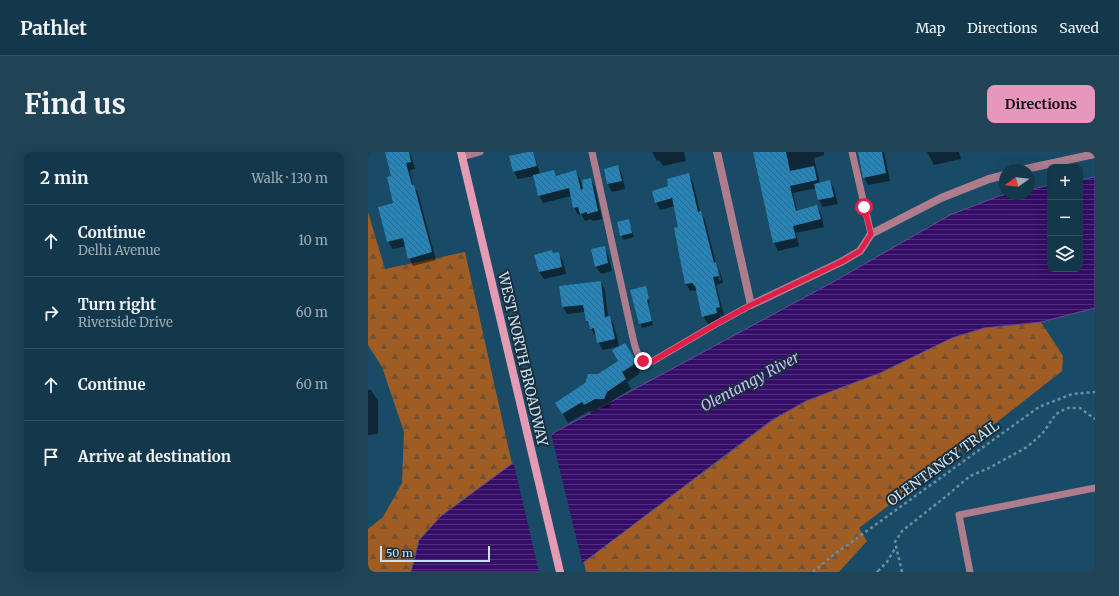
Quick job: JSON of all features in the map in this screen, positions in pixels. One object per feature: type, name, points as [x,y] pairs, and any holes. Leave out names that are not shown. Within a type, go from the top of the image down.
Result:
[{"type":"main road","name":"WEST NORTH BROADWAY","points":[[461,154],[560,572]]},
{"type":"street","points":[[717,152],[751,305],[860,251],[871,234],[942,198],[999,176]]},
{"type":"street","points":[[1035,167],[1095,154]]},
{"type":"lane","points":[[461,154],[480,152]]},
{"type":"lane","points":[[592,152],[636,348],[643,361],[648,363],[653,361],[751,305]]},
{"type":"lane","points":[[852,152],[871,234]]},
{"type":"lane","points":[[970,572],[959,515],[1095,488]]},
{"type":"path","name":"OLENTANGY TRAIL","points":[[813,572],[832,556],[1039,406],[1072,394],[1095,392]]},
{"type":"path","points":[[902,572],[895,542],[902,530],[970,476],[989,468],[1027,447],[1042,434],[1056,414],[1068,408],[1080,408],[1095,419]]},
{"type":"path","points":[[877,572],[887,562],[896,547]]},
{"type":"path","points":[[877,572],[882,572]]},
{"type":"green space","points":[[368,212],[385,269],[465,252],[512,464],[441,516],[419,540],[411,572],[368,572],[368,529],[383,517],[402,483],[404,432],[382,367],[368,345]]},
{"type":"green space","points":[[1041,322],[1063,356],[1062,371],[859,528],[867,541],[839,572],[586,572],[584,562],[773,420],[806,401],[880,373],[952,338],[984,328]]},
{"type":"water","name":"Olentangy River","points":[[1095,177],[1095,308],[1041,322],[984,328],[952,338],[880,373],[806,401],[772,420],[584,562],[576,572],[411,572],[419,540],[441,516],[555,432],[833,282],[950,215],[999,196],[999,200],[1035,200],[1035,189],[1047,186],[1047,272],[1083,272],[1083,179]]},
{"type":"pier","points":[[551,433],[583,566],[578,572],[539,572],[513,461]]},
{"type":"building","points":[[385,152],[409,152],[411,162],[406,163],[412,185],[414,185],[432,252],[408,259],[403,238],[387,242],[378,207],[393,203],[387,177],[391,176]]},
{"type":"building","points":[[533,152],[537,166],[513,172],[509,156]]},
{"type":"building","points":[[753,152],[786,152],[790,171],[814,166],[817,180],[790,186],[796,211],[817,205],[821,219],[793,226],[796,238],[773,243]]},
{"type":"building","points":[[858,152],[882,152],[886,173],[863,178]]},
{"type":"building","points":[[618,165],[622,181],[607,184],[604,169]]},
{"type":"building","points":[[554,170],[556,176],[576,170],[581,190],[583,189],[582,180],[591,178],[598,211],[580,214],[578,207],[573,208],[569,188],[538,196],[533,175]]},
{"type":"building","points":[[689,173],[698,212],[701,211],[714,263],[716,262],[719,276],[713,277],[720,307],[716,308],[717,313],[702,317],[695,285],[694,286],[693,283],[685,284],[674,228],[678,227],[672,198],[655,203],[652,191],[668,186],[667,179]]},
{"type":"building","points":[[830,180],[834,197],[818,200],[814,184]]},
{"type":"building","points":[[629,219],[632,233],[620,236],[617,222]]},
{"type":"building","points":[[605,246],[608,263],[595,267],[591,249]]},
{"type":"building","points":[[552,250],[553,253],[559,252],[562,267],[539,272],[534,255]]},
{"type":"building","points":[[601,281],[605,317],[610,316],[615,339],[597,343],[594,328],[590,329],[588,321],[586,321],[583,305],[562,307],[559,286]]},
{"type":"building","points":[[646,286],[649,299],[647,300],[652,321],[639,324],[630,290]]},
{"type":"building","points":[[625,343],[635,359],[633,365],[622,372],[626,379],[607,392],[604,399],[595,399],[584,405],[582,402],[562,414],[555,403],[585,383],[588,374],[598,374],[618,361],[612,350]]},
{"type":"route","points":[[643,361],[648,363],[653,361],[685,341],[751,305],[841,262],[860,251],[871,234],[864,207]]}]
